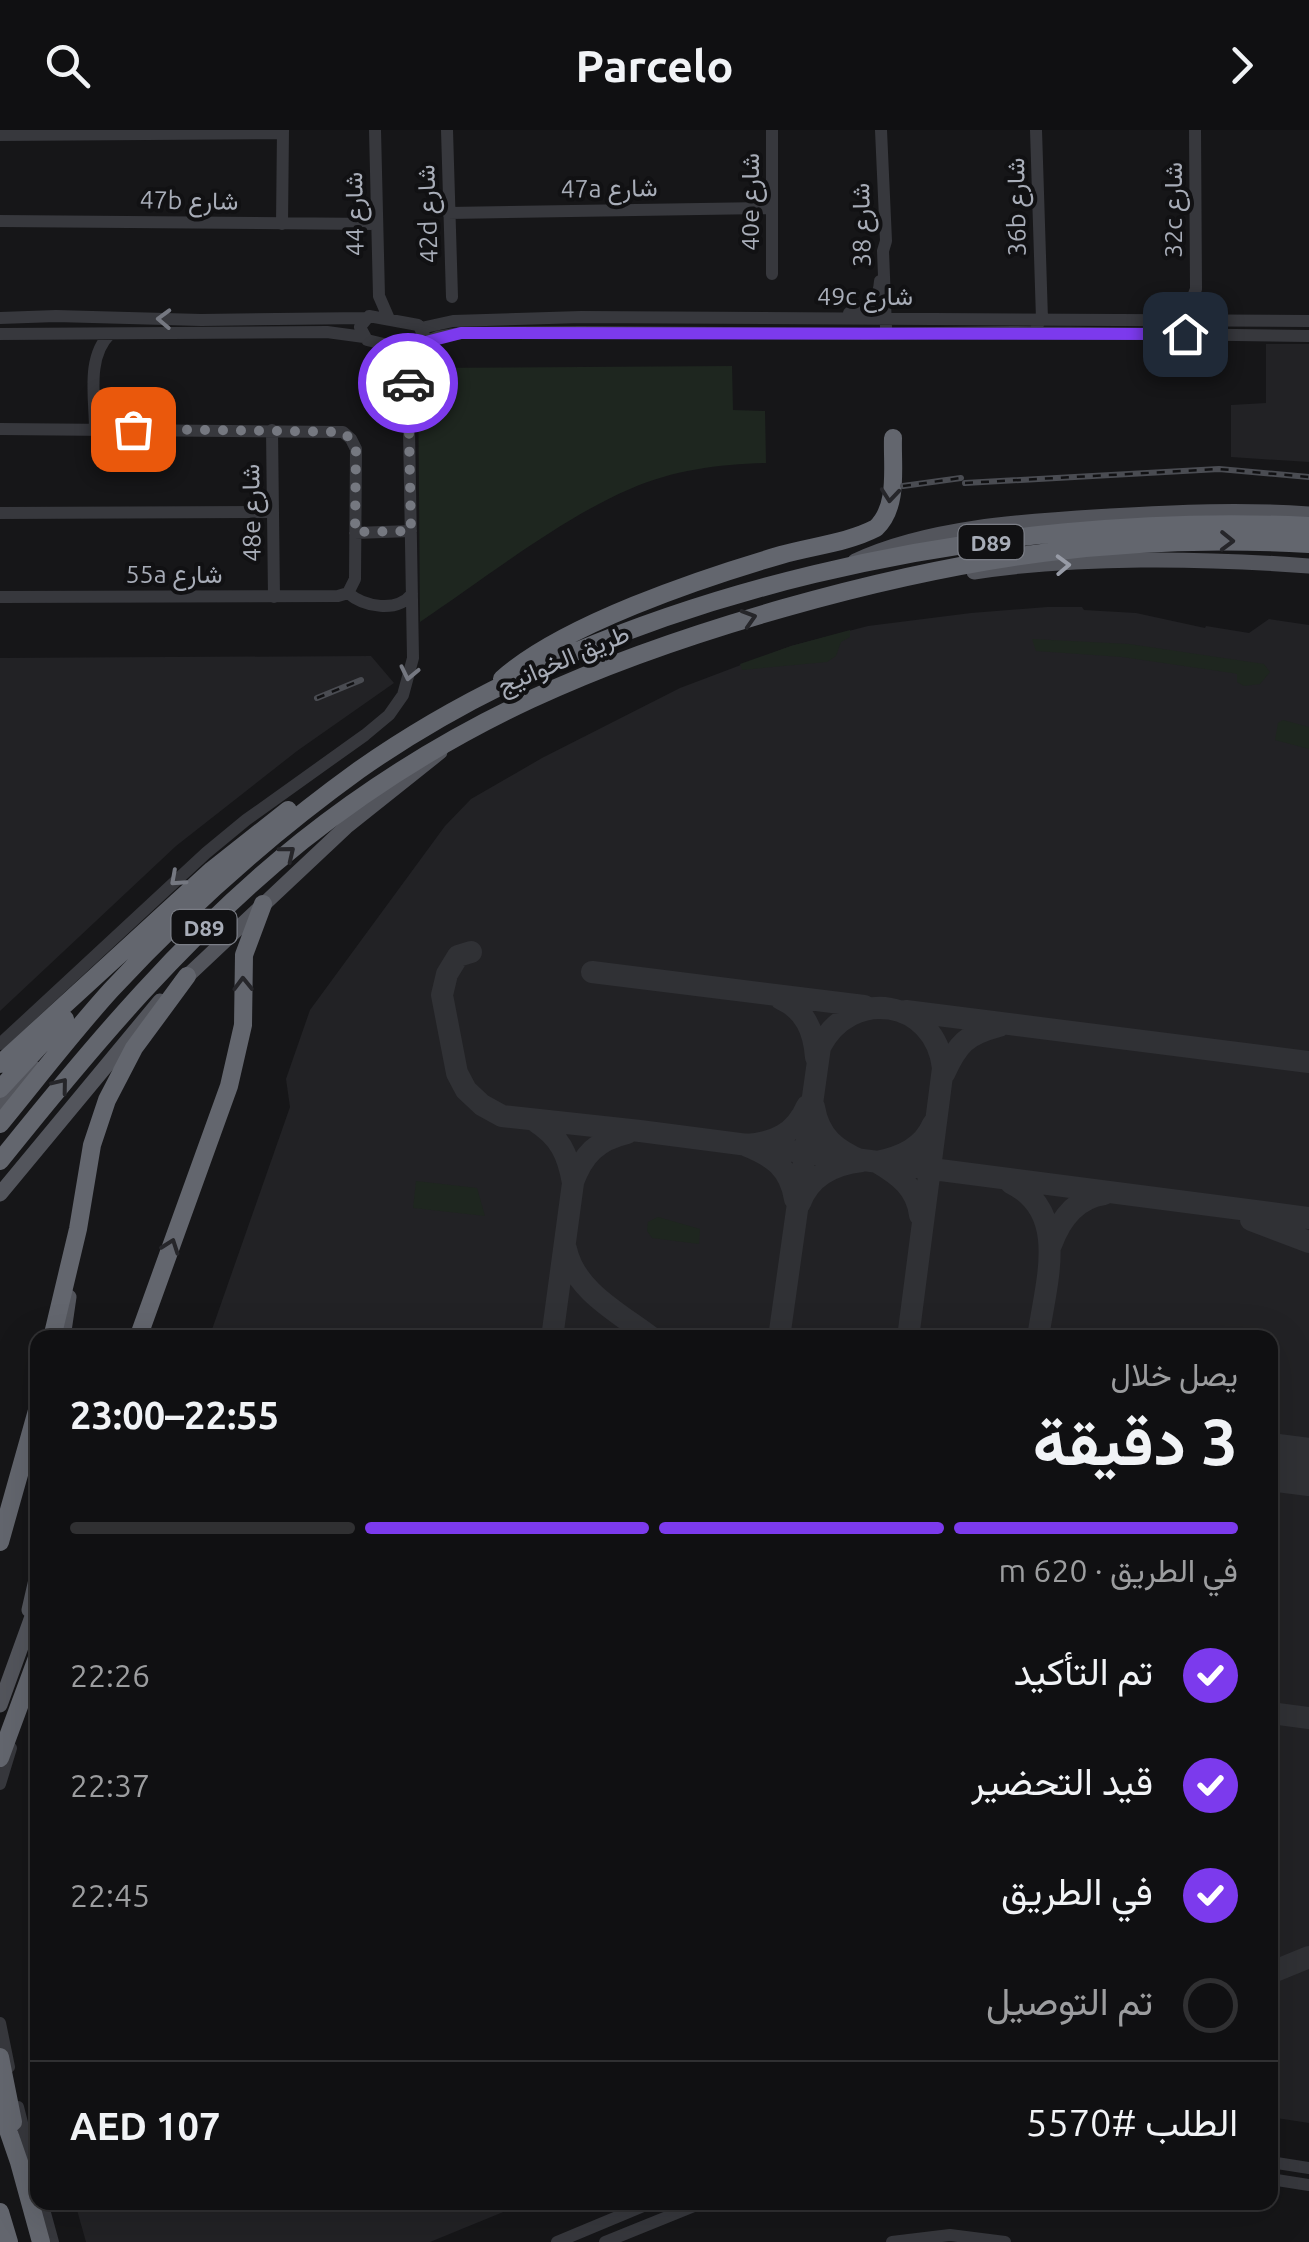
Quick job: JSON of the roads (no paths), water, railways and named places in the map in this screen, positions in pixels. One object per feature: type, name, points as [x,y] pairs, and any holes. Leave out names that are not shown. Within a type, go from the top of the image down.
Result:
[{"type":"highway","points":[[488,694],[532,656],[626,611],[741,568],[876,528],[890,509],[893,438]]},
{"type":"highway","name":"طريق الخوانيج","points":[[0,1124],[108,994],[191,909],[262,846],[358,772],[434,722],[553,663],[670,618],[838,570],[1031,536],[1309,526]]},
{"type":"highway","name":"طريق الخوانيج","points":[[0,1161],[114,1021],[211,920],[334,816],[452,740],[540,693],[610,663],[824,597],[986,559],[1145,534],[1309,544]]},
{"type":"highway","points":[[0,1064],[198,882],[266,826],[329,784],[358,772]]},
{"type":"highway","points":[[141,1330],[229,1086],[242,1025],[244,956],[263,904]]},
{"type":"highway","points":[[0,1089],[111,965]]},
{"type":"highway","points":[[54,1330],[78,1228],[92,1145],[107,1100],[134,1048],[187,976]]},
{"type":"highway","points":[[0,1542],[30,1435]]},
{"type":"highway","points":[[0,1758],[10,1705],[30,1669]]},
{"type":"highway","points":[[0,2058],[30,2202]]},
{"type":"highway","points":[[0,2107],[20,2162]]},
{"type":"highway","points":[[32,2210],[40,2242]]},
{"type":"highway","points":[[0,2212],[8,2242]]},
{"type":"main road","points":[[1269,511],[1309,506]]},
{"type":"main road","points":[[838,570],[868,555],[921,540],[1018,523],[1186,511],[1309,514]]},
{"type":"main road","points":[[824,597],[856,596],[968,573],[1028,566],[1178,561],[1309,566]]},
{"type":"main road","points":[[1285,564],[1309,577]]},
{"type":"main road","points":[[0,1194],[129,1035],[187,976],[346,828],[428,764],[452,740]]},
{"type":"main road","points":[[0,1106],[31,1074],[60,1052]]},
{"type":"main road","points":[[65,1330],[78,1228]]},
{"type":"main road","points":[[10,1705],[30,1607]]},
{"type":"main road","points":[[25,1629],[30,1618]]},
{"type":"street","name":"شارع 44","points":[[375,130],[379,296],[389,319]]},
{"type":"street","name":"42d شارع","points":[[448,130],[452,297]]},
{"type":"street","name":"40e شارع","points":[[772,130],[772,274]]},
{"type":"street","name":"شارع 38","points":[[881,130],[886,334]]},
{"type":"street","name":"36b شارع","points":[[1015,325],[1034,303],[1036,130]]},
{"type":"street","name":"32c شارع","points":[[1176,319],[1190,304],[1196,289],[1195,130]]},
{"type":"street","points":[[0,135],[282,132],[282,224]]},
{"type":"street","name":"47a شارع","points":[[448,213],[771,208]]},
{"type":"street","name":"47b شارع","points":[[0,221],[377,224]]},
{"type":"street","points":[[834,318],[862,310],[874,300],[880,284],[879,252],[886,241]]},
{"type":"street","points":[[886,241],[892,296],[900,308],[917,318]]},
{"type":"street","name":"36b شارع","points":[[1034,283],[1042,319]]},
{"type":"street","name":"32c شارع","points":[[1196,289],[1213,319]]},
{"type":"street","name":"شارع 44","points":[[368,317],[379,296]]},
{"type":"street","points":[[0,334],[327,332],[364,337],[360,327],[368,317]]},
{"type":"street","points":[[0,318],[389,319],[421,328],[420,345],[408,374]]},
{"type":"street","points":[[663,333],[660,326],[664,322],[737,318]]},
{"type":"street","name":"49c شارع","points":[[421,328],[444,322],[490,320],[917,318],[1122,333],[1309,336]]},
{"type":"street","points":[[1015,325],[1034,327],[1042,319],[1309,321]]},
{"type":"street","points":[[1122,333],[1135,327],[1251,328],[1272,322]]},
{"type":"street","name":"49c شارع","points":[[364,337],[396,347],[420,345],[461,333],[886,334],[1015,325]]},
{"type":"street","points":[[77,334],[95,360]]},
{"type":"street","points":[[95,429],[95,360],[100,345],[110,334]]},
{"type":"street","points":[[0,1044],[206,853],[389,715],[404,694],[412,670],[408,374],[396,347]]},
{"type":"street","points":[[0,429],[335,430],[349,436],[356,449],[355,579],[348,593]]},
{"type":"street","name":"48e شارع","points":[[272,430],[274,597]]},
{"type":"street","points":[[0,513],[273,512]]},
{"type":"street","points":[[355,532],[411,531]]},
{"type":"street","name":"55a شارع","points":[[0,596],[274,597],[348,593],[364,604],[397,605],[412,594]]},
{"type":"street","points":[[0,1784],[17,1729],[10,1705]]},
{"type":"street","points":[[0,2022],[30,2151]]},
{"type":"street","points":[[1278,2163],[1309,2168]]},
{"type":"street","points":[[1278,2180],[1309,2185]]},
{"type":"street","points":[[44,2210],[52,2242]]},
{"type":"street","points":[[557,2242],[634,2210]]},
{"type":"street","points":[[596,2242],[600,2232],[647,2210]]},
{"type":"street","points":[[613,2240],[685,2210]]},
{"type":"street","points":[[892,2242],[950,2235],[1005,2242]]},
{"type":"railway","points":[[965,483],[1219,469],[1309,477]]},
{"type":"railway","points":[[903,486],[961,478]]},
{"type":"railway","points":[[317,698],[361,680]]}]
